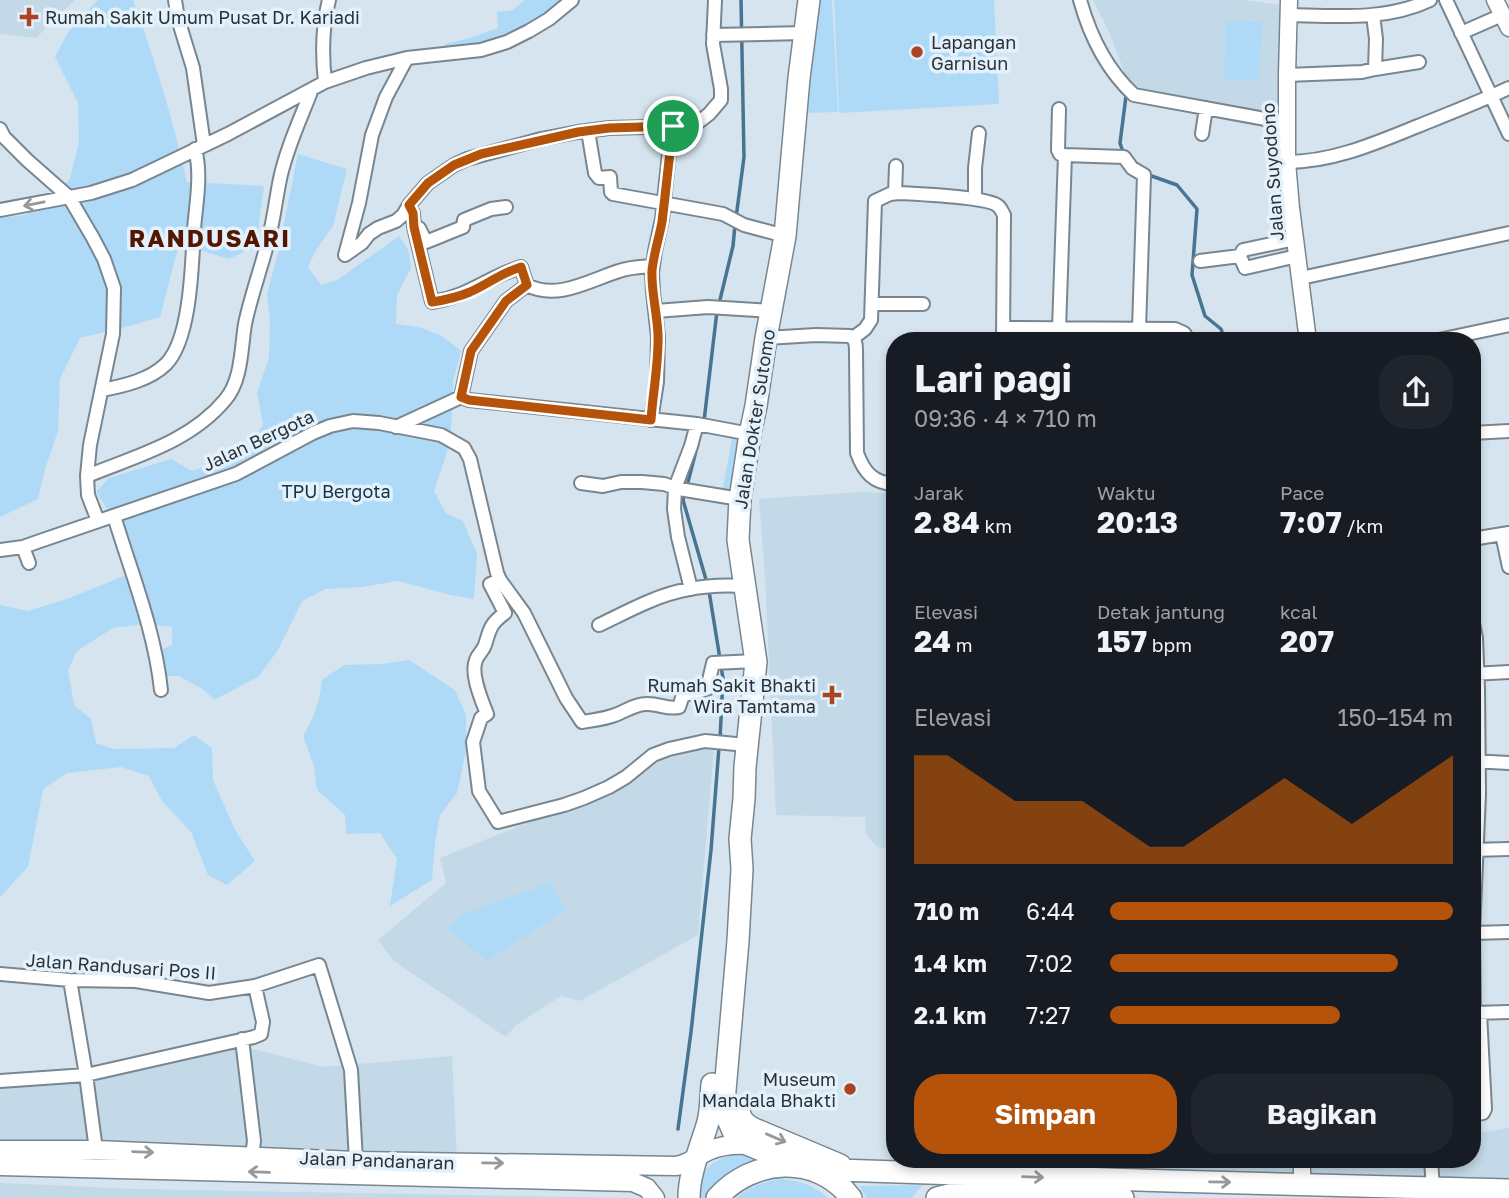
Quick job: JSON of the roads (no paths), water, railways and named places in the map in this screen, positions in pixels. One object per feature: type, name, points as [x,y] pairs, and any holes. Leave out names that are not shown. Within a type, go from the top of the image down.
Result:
[{"type":"highway","name":"Jalan Dokter Sutomo","points":[[808,1169],[749,1145],[733,1132],[725,1113],[724,1102],[742,869],[740,744],[755,661],[738,540],[740,499],[756,406],[780,338],[771,311],[785,236],[809,0]]},
{"type":"highway","name":"Jalan Dokter Sutomo","points":[[689,1198],[696,1158],[711,1104],[731,869],[740,839]]},
{"type":"highway","points":[[734,997],[740,1003],[746,1022],[738,1108],[744,1123],[836,1164],[878,1172]]},
{"type":"highway","points":[[718,1198],[731,1184],[745,1175],[776,1166],[904,1173],[923,1168]]},
{"type":"highway","points":[[993,1168],[1302,1184],[1509,1190]]},
{"type":"highway","points":[[808,1169],[836,1183],[851,1198]]},
{"type":"highway","points":[[937,1198],[949,1195],[1123,1198]]},
{"type":"main road","name":"Jalan Pandanaran","points":[[0,1150],[96,1150],[356,1161],[676,1166],[686,1165],[709,1151],[736,1144],[749,1145]]},
{"type":"main road","name":"Jalan Pandanaran","points":[[0,1166],[633,1182],[646,1188],[655,1198]]},
{"type":"street","points":[[102,390],[139,380],[167,364],[183,331],[192,272],[199,147],[193,68],[175,0]]},
{"type":"street","points":[[325,82],[324,18],[329,0]]},
{"type":"street","points":[[0,210],[110,188],[132,180],[325,82],[407,58],[481,50],[506,42],[549,19],[572,0]]},
{"type":"street","points":[[407,58],[386,97],[372,135],[359,203],[345,255],[362,243],[369,234],[396,221],[411,209],[428,183],[467,159],[541,139],[588,131],[686,126],[699,121],[721,100],[713,44],[716,35],[715,0]]},
{"type":"street","points":[[1080,0],[1102,55],[1134,95],[1287,123]]},
{"type":"street","points":[[1289,7],[1328,16],[1373,15],[1407,9],[1430,0]]},
{"type":"street","points":[[1446,0],[1509,134]]},
{"type":"street","points":[[1461,33],[1506,22],[1495,0]]},
{"type":"street","name":"Jalan Suyodono","points":[[1289,7],[1287,162],[1307,332]]},
{"type":"street","points":[[1373,15],[1376,39],[1374,69]]},
{"type":"street","points":[[716,35],[804,33]]},
{"type":"street","points":[[1287,75],[1362,72],[1419,62]]},
{"type":"street","points":[[1287,162],[1336,156],[1509,88]]},
{"type":"street","name":"Jalan Bergota","points":[[87,476],[163,446],[189,432],[227,399],[239,364],[280,176],[312,89]]},
{"type":"street","points":[[1202,134],[1206,108]]},
{"type":"street","points":[[1059,109],[1060,154],[1124,157],[1132,168],[1144,175],[1139,329]]},
{"type":"street","points":[[651,420],[657,382],[658,337],[653,267],[673,126]]},
{"type":"street","points":[[588,131],[595,173],[599,178],[610,177],[611,194],[723,214],[744,225],[785,236]]},
{"type":"street","points":[[975,199],[979,133]]},
{"type":"street","points":[[1,135],[69,197],[99,249],[114,288],[113,334],[90,446],[87,476],[88,495],[98,521]]},
{"type":"street","points":[[1059,329],[1065,155]]},
{"type":"street","points":[[895,193],[896,166]]},
{"type":"street","points":[[853,338],[872,320],[875,201],[895,193],[975,199],[996,204],[1004,215],[1003,332]]},
{"type":"street","points":[[411,209],[426,242],[463,227],[464,220],[506,206]]},
{"type":"street","points":[[411,209],[432,302],[472,291],[505,272],[521,267],[527,285],[536,290],[550,292],[626,269],[653,267]]},
{"type":"street","points":[[1301,278],[1509,233]]},
{"type":"street","points":[[1295,239],[1243,250],[1240,256],[1245,268],[1297,256]]},
{"type":"street","points":[[1200,261],[1240,256]]},
{"type":"street","points":[[461,397],[471,351],[506,301],[527,285]]},
{"type":"street","points":[[873,304],[923,304]]},
{"type":"street","points":[[656,311],[708,307],[771,311]]},
{"type":"street","points":[[1476,332],[1509,325]]},
{"type":"street","points":[[1031,332],[1059,329],[1081,332]]},
{"type":"street","points":[[1121,332],[1139,329],[1181,332]]},
{"type":"street","points":[[780,338],[834,335],[850,335],[853,338],[856,344],[857,453],[870,477],[886,482]]},
{"type":"street","points":[[396,427],[461,397],[750,433]]},
{"type":"street","name":"Jalan Bergota","points":[[0,550],[23,547],[236,474],[330,426],[353,421],[379,423],[441,435],[464,448],[470,459],[500,580]]},
{"type":"street","points":[[702,425],[691,446],[674,509],[678,537],[703,587]]},
{"type":"street","points":[[1481,433],[1509,431]]},
{"type":"street","points":[[581,483],[603,486],[621,482],[664,484],[681,490],[740,499]]},
{"type":"street","points":[[114,516],[141,600],[161,690]]},
{"type":"street","points":[[1481,538],[1505,534],[1509,568]]},
{"type":"street","points":[[23,547],[29,564]]},
{"type":"street","points":[[740,744],[695,743],[653,755],[626,777],[584,798],[498,822],[479,791],[473,742],[481,718],[487,714],[477,681],[476,660],[482,652],[493,622],[505,613],[489,584],[500,580],[524,613],[566,698],[582,722],[614,716],[647,704],[677,708],[685,695],[707,689],[718,662],[755,661]]},
{"type":"street","points":[[600,625],[652,600],[703,587],[744,586]]},
{"type":"street","points":[[1481,673],[1509,672]]},
{"type":"street","points":[[1481,761],[1509,763]]},
{"type":"street","points":[[1481,850],[1509,849]]},
{"type":"street","points":[[1481,932],[1509,932]]},
{"type":"street","name":"Jalan Randusari Pos II","points":[[0,974],[70,980],[136,981],[209,993],[255,986],[319,965],[351,1070],[356,1161]]},
{"type":"street","points":[[70,980],[96,1150]]},
{"type":"street","points":[[0,1081],[86,1075],[254,1037],[261,1034],[263,1029],[255,986]]},
{"type":"street","points":[[1481,1013],[1509,1012]]},
{"type":"street","points":[[242,1038],[254,1141],[252,1156]]},
{"type":"street","points":[[1481,1071],[1485,1109],[1481,1113]]},
{"type":"street","points":[[1302,1168],[1302,1184]]},
{"type":"street","points":[[1432,1168],[1433,1188]]},
{"type":"waterway","points":[[736,218],[744,157],[741,0]]},
{"type":"waterway","points":[[1123,152],[1120,143],[1126,96],[1124,92]]},
{"type":"waterway","points":[[1146,174],[1177,185],[1197,209],[1192,275],[1205,316],[1222,332]]},
{"type":"waterway","points":[[719,304],[733,246],[735,225]]},
{"type":"waterway","points":[[704,421],[717,311]]},
{"type":"waterway","points":[[687,486],[699,439]]},
{"type":"waterway","points":[[685,493],[683,500],[707,583]]},
{"type":"waterway","points":[[709,591],[720,659]]},
{"type":"waterway","points":[[720,739],[723,678],[721,667]]},
{"type":"waterway","points":[[678,1129],[711,850],[719,747]]},
{"type":"place","name":"Rumah Sakit Umum Pusat Dr. Kariadi","points":[[29,17]]},
{"type":"place","name":"Lapangan Garnisun","points":[[917,52]]},
{"type":"place","name":"Rumah Sakit Bhakti Wira Tamtama","points":[[832,695]]},
{"type":"place","name":"Museum Mandala Bhakti","points":[[850,1089]]},
{"type":"district","name":"RANDUSARI","points":[[210,237]]},
{"type":"park label","name":"TPU Bergota","points":[[336,491]]}]
